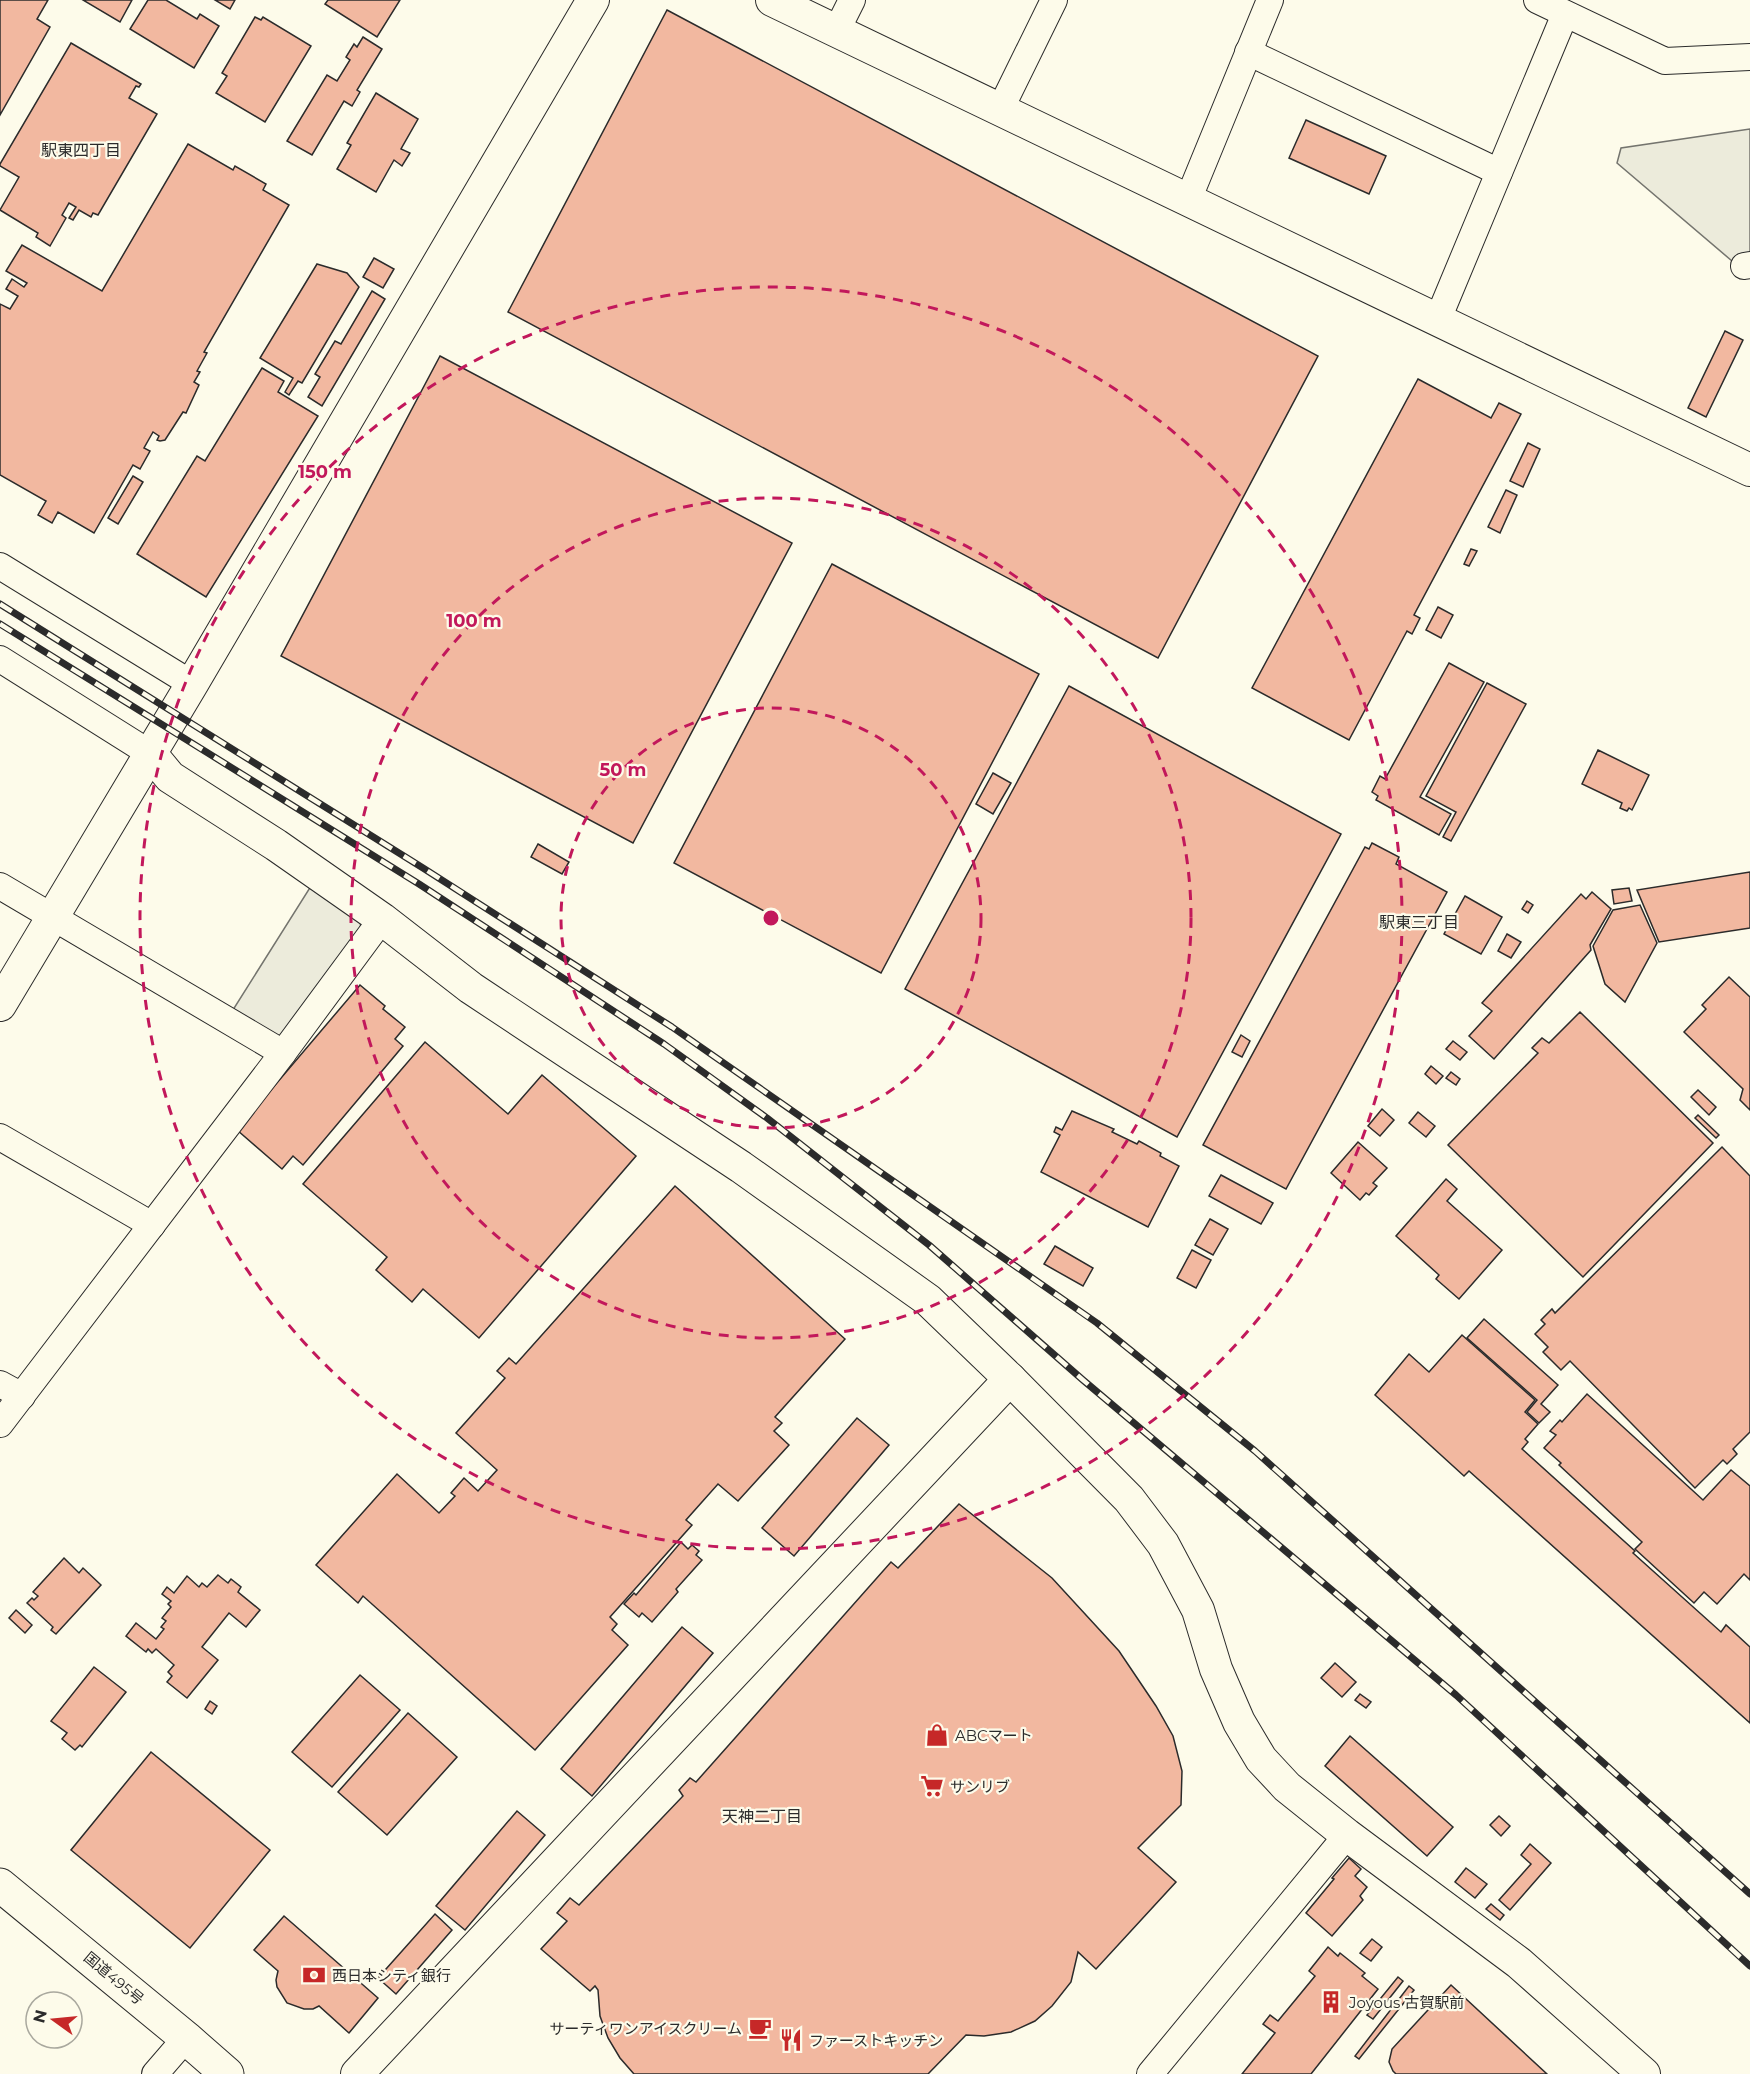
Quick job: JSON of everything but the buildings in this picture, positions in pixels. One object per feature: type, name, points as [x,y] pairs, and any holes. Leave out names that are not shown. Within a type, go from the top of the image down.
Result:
[{"type":"highway","name":"国道495号","points":[[3,1894],[186,2038],[227,2074]]},
{"type":"street","points":[[0,1005],[151,754],[593,0]]},
{"type":"street","points":[[772,0],[1750,470]]},
{"type":"street","points":[[836,32],[852,0]]},
{"type":"street","points":[[1000,110],[1054,0]]},
{"type":"street","points":[[1188,200],[1270,0]]},
{"type":"street","points":[[1537,0],[1665,61],[1750,57]]},
{"type":"street","points":[[1438,319],[1565,15]]},
{"type":"street","points":[[1248,52],[1499,172]]},
{"type":"street","points":[[0,566],[192,684]]},
{"type":"street","points":[[0,659],[151,754],[170,777],[276,845],[471,988],[741,1167],[928,1300],[1129,1499],[1163,1544],[1198,1610],[1216,1669],[1239,1722],[1261,1759],[1287,1787],[1347,1835],[1519,1963],[1644,2074]]},
{"type":"street","points":[[0,886],[283,1053]]},
{"type":"street","points":[[0,1424],[11,1390],[152,1225],[381,920]]},
{"type":"street","points":[[0,1137],[152,1225]]},
{"type":"street","points":[[357,2074],[1010,1379]]},
{"type":"street","points":[[1150,2074],[1347,1835]]},
{"type":"street","points":[[155,2074],[186,2038]]},
{"type":"shaded area","points":[[1750,129],[1750,258],[1732,261],[1617,163],[1621,148]]},
{"type":"shaded area","points":[[311,886],[360,919],[361,931],[280,1038],[231,1013]]},
{"type":"railway","points":[[0,604],[423,868],[672,1027],[1097,1323],[1255,1451],[1750,1894]]},
{"type":"railway","points":[[0,624],[419,884],[664,1044],[767,1118],[929,1245],[1083,1380],[1456,1695],[1750,1966]]},
{"type":"place","name":"ABCマート","points":[[937,1735]]},
{"type":"place","name":"サンリブ","points":[[932,1786]]},
{"type":"place","name":"西日本シティ銀行","points":[[314,1975]]},
{"type":"place","name":"Joyous 古賀駅前","points":[[1331,2002]]},
{"type":"place","name":"サーティワンアイスクリーム","points":[[760,2028]]},
{"type":"place","name":"ファーストキッチン","points":[[791,2040]]},
{"type":"district","name":"駅東四丁目","points":[[81,150]]},
{"type":"district","name":"駅東三丁目","points":[[1419,922]]},
{"type":"district","name":"天神二丁目","points":[[762,1816]]}]
